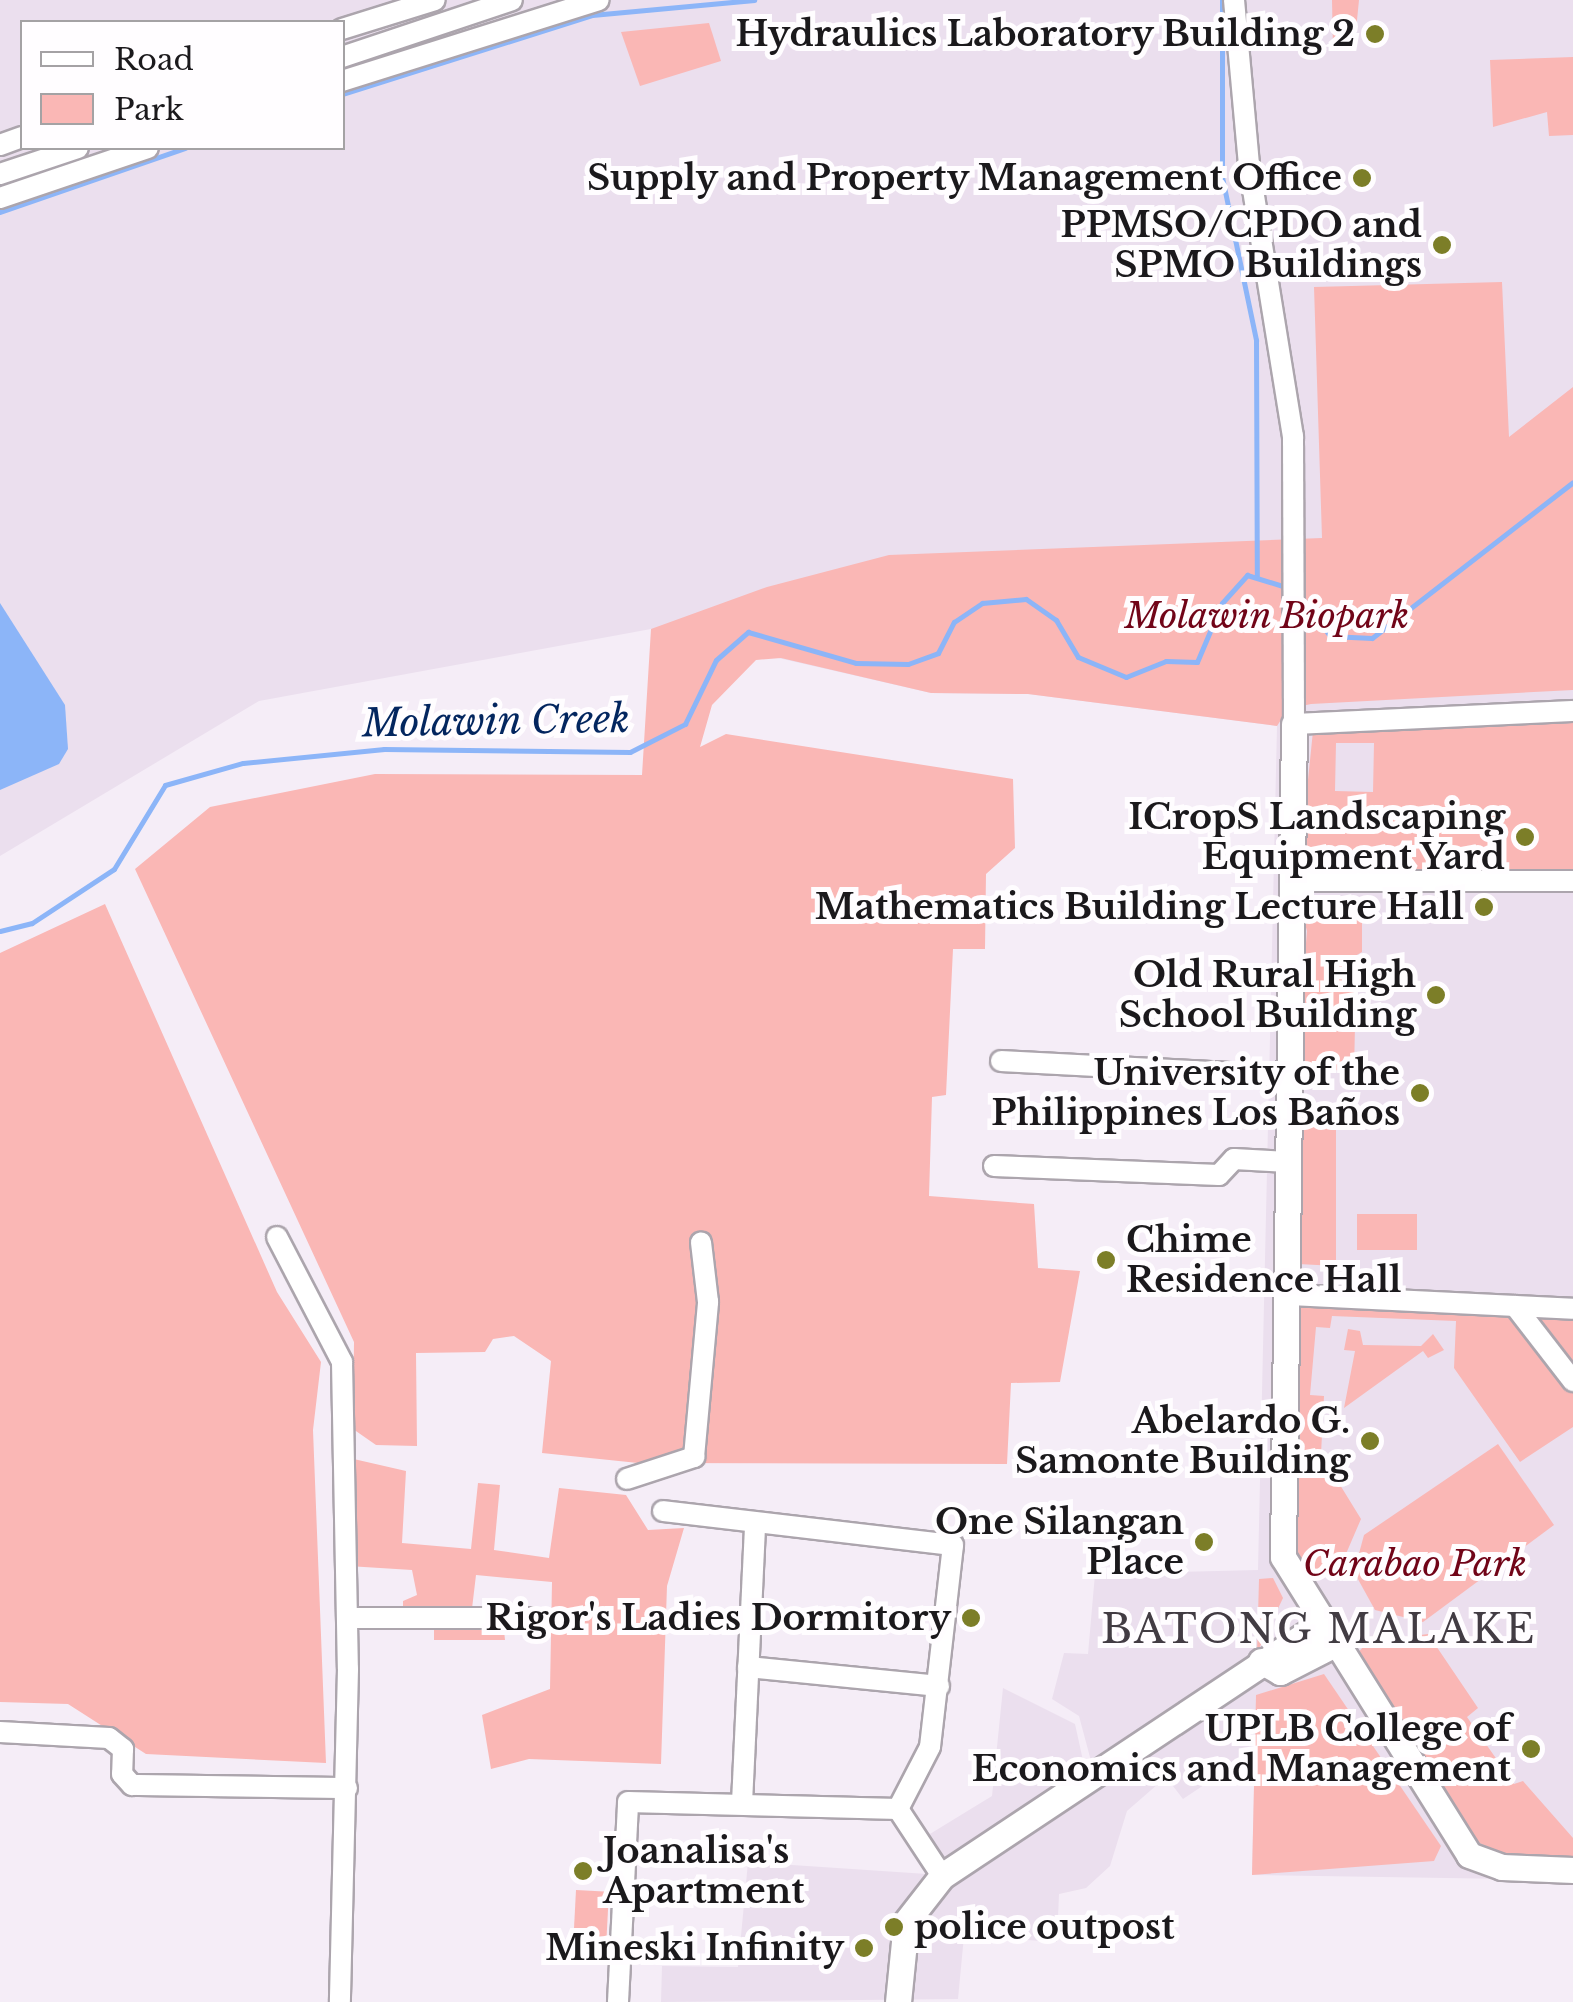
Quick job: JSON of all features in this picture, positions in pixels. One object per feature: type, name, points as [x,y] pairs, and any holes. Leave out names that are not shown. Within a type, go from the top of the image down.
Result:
[{"type":"main road","points":[[1294,724],[1298,881],[1287,1076],[1290,1295],[1279,1531],[1283,1557],[1469,1854],[1502,1866],[1573,1870]]},
{"type":"main road","points":[[898,2002],[906,1922],[942,1876],[1262,1661],[1331,1633]]},
{"type":"street","points":[[345,28],[435,0]]},
{"type":"street","points":[[345,56],[512,0]]},
{"type":"street","points":[[345,81],[599,0]]},
{"type":"street","points":[[1234,0],[1293,436],[1296,548],[1290,676],[1294,724],[1573,712]]},
{"type":"street","points":[[0,174],[72,150]]},
{"type":"street","points":[[0,198],[142,150]]},
{"type":"street","points":[[1298,881],[1573,880]]},
{"type":"street","points":[[1001,1061],[1287,1076]]},
{"type":"street","points":[[994,1166],[1219,1174],[1234,1159],[1288,1162]]},
{"type":"street","points":[[276,1237],[342,1362],[348,1618],[340,2002]]},
{"type":"street","points":[[627,1479],[694,1457],[708,1302],[701,1242]]},
{"type":"street","points":[[1290,1295],[1573,1309]]},
{"type":"street","points":[[1515,1306],[1573,1380]]},
{"type":"street","points":[[663,1511],[755,1526],[954,1545],[925,1767],[898,1809]]},
{"type":"street","points":[[742,1803],[755,1526]]},
{"type":"street","points":[[348,1618],[529,1618]]},
{"type":"street","points":[[748,1667],[938,1686]]},
{"type":"street","points":[[0,1732],[108,1738],[123,1748],[122,1774],[132,1785],[347,1788]]},
{"type":"street","points":[[618,2002],[628,1802],[898,1809]]},
{"type":"street","points":[[898,1809],[942,1876]]},
{"type":"shaded area","name":"University of the Philippines Los Baños","points":[[0,0],[1573,0],[1573,1880],[1252,1875],[1255,1751],[1183,1799],[1166,1777],[1127,1811],[1110,1866],[1086,1888],[1059,1894],[1057,1942],[964,1936],[958,1999],[661,2002],[662,1966],[738,1967],[748,1862],[927,1874],[945,1865],[925,1837],[992,1796],[1003,1688],[1075,1724],[1084,1765],[1091,1761],[1079,1716],[1052,1699],[1064,1653],[1088,1654],[1095,1574],[1258,1570],[1277,726],[1028,694],[931,693],[651,629],[259,701],[0,856]]},
{"type":"green space","points":[[1332,0],[1359,0],[1354,50],[1333,50]]},
{"type":"green space","points":[[709,23],[721,61],[640,86],[621,32]]},
{"type":"green space","points":[[1573,57],[1573,135],[1549,136],[1547,112],[1493,127],[1490,60]]},
{"type":"green space","name":"Molawin Biopark","points":[[1502,282],[1509,437],[1573,387],[1573,690],[1311,704],[1288,709],[1277,726],[1028,694],[931,693],[781,658],[756,660],[712,705],[700,747],[726,734],[1013,779],[1015,848],[986,874],[985,949],[953,949],[946,1095],[932,1097],[929,1196],[1034,1204],[1038,1268],[1080,1271],[1060,1382],[1011,1383],[1007,1464],[638,1463],[542,1453],[551,1361],[514,1336],[493,1339],[485,1352],[416,1353],[417,1446],[376,1445],[353,1429],[354,1342],[135,869],[210,807],[375,774],[642,775],[651,629],[767,587],[889,555],[1322,538],[1314,287]]},
{"type":"green space","points":[[1573,723],[1573,878],[1374,878],[1363,859],[1300,858],[1313,731]],"holes":[[[1336,743],[1374,743],[1373,792],[1335,791]]]},
{"type":"green space","points":[[1299,903],[1362,906],[1362,952],[1348,960],[1346,977],[1356,979],[1354,1072],[1296,1066],[1307,931]]},
{"type":"green space","points":[[105,904],[277,1292],[321,1362],[313,1430],[326,1763],[146,1754],[68,1704],[0,1702],[0,953]]},
{"type":"green space","points":[[1297,1097],[1323,1105],[1336,1125],[1336,1266],[1298,1264]]},
{"type":"green space","points":[[1357,1214],[1417,1214],[1417,1250],[1357,1250]]},
{"type":"green space","points":[[1293,1299],[1573,1312],[1573,1427],[1520,1462],[1454,1368],[1456,1321],[1332,1316],[1330,1328],[1316,1327],[1310,1395],[1324,1396],[1321,1454],[1361,1519],[1339,1570],[1311,1580],[1292,1549]]},
{"type":"green space","points":[[1348,1329],[1360,1331],[1363,1345],[1421,1346],[1433,1334],[1444,1350],[1428,1358],[1423,1351],[1344,1408],[1355,1351],[1344,1350]]},
{"type":"green space","name":"Carabao Park","points":[[1498,1444],[1554,1525],[1423,1622],[1375,1610],[1354,1572],[1364,1535]]},
{"type":"green space","points":[[345,1457],[406,1471],[402,1543],[471,1549],[478,1483],[500,1485],[494,1550],[549,1558],[559,1488],[626,1495],[648,1530],[684,1528],[667,1586],[661,1764],[529,1759],[491,1769],[482,1715],[550,1689],[552,1582],[476,1575],[471,1617],[503,1621],[505,1640],[434,1640],[434,1622],[403,1620],[403,1601],[417,1595],[412,1570],[348,1566]]},
{"type":"green space","points":[[1273,1578],[1283,1598],[1257,1653],[1259,1579]]},
{"type":"green space","points":[[1379,1629],[1397,1638],[1428,1634],[1478,1708],[1467,1717],[1514,1784],[1523,1781],[1573,1838],[1573,1860],[1507,1856],[1475,1841],[1356,1655]]},
{"type":"green space","points":[[1324,1674],[1441,1846],[1434,1861],[1252,1875],[1256,1695]]},
{"type":"green space","points":[[576,1890],[609,1892],[607,1937],[574,1935]]},
{"type":"water","points":[[0,603],[65,705],[68,749],[59,764],[0,790]]},
{"type":"waterway","points":[[345,93],[592,15],[754,0]]},
{"type":"waterway","points":[[1222,0],[1222,177],[1256,340],[1257,576]]},
{"type":"waterway","points":[[0,212],[179,150]]},
{"type":"waterway","name":"Molawin Creek","points":[[1302,598],[1330,636],[1372,638],[1573,482]]},
{"type":"waterway","name":"Molawin Creek","points":[[0,931],[32,923],[114,869],[165,785],[243,763],[384,749],[630,752],[685,724],[716,660],[748,632],[856,663],[908,664],[938,653],[954,622],[982,603],[1026,599],[1056,620],[1078,657],[1126,677],[1166,661],[1197,662],[1222,603],[1247,575],[1289,588]]},
{"type":"place","name":"Hydraulics Laboratory Building 2","points":[[1375,34]]},
{"type":"place","name":"Supply and Property Management Office","points":[[1362,178]]},
{"type":"place","name":"PPMSO/CPDO and SPMO Buildings","points":[[1442,245]]},
{"type":"place","name":"ICropS Landscaping Equipment Yard","points":[[1525,837]]},
{"type":"place","name":"Mathematics Building Lecture Hall","points":[[1484,907]]},
{"type":"place","name":"Old Rural High School Building","points":[[1436,995]]},
{"type":"place","name":"University of the Philippines Los Baños","points":[[1420,1093]]},
{"type":"place","name":"Chime Residence Hall","points":[[1106,1260]]},
{"type":"place","name":"Abelardo G. Samonte Building","points":[[1370,1441]]},
{"type":"place","name":"One Silangan Place","points":[[1204,1542]]},
{"type":"place","name":"Rigor's Ladies Dormitory","points":[[971,1618]]},
{"type":"place","name":"UPLB College of Economics and Management","points":[[1531,1749]]},
{"type":"place","name":"Joanalisa's Apartment","points":[[583,1871]]},
{"type":"place","name":"police outpost","points":[[894,1927]]},
{"type":"place","name":"Mineski Infinity","points":[[864,1948]]},
{"type":"district","name":"BATONG MALAKE","points":[[1319,1629]]}]
